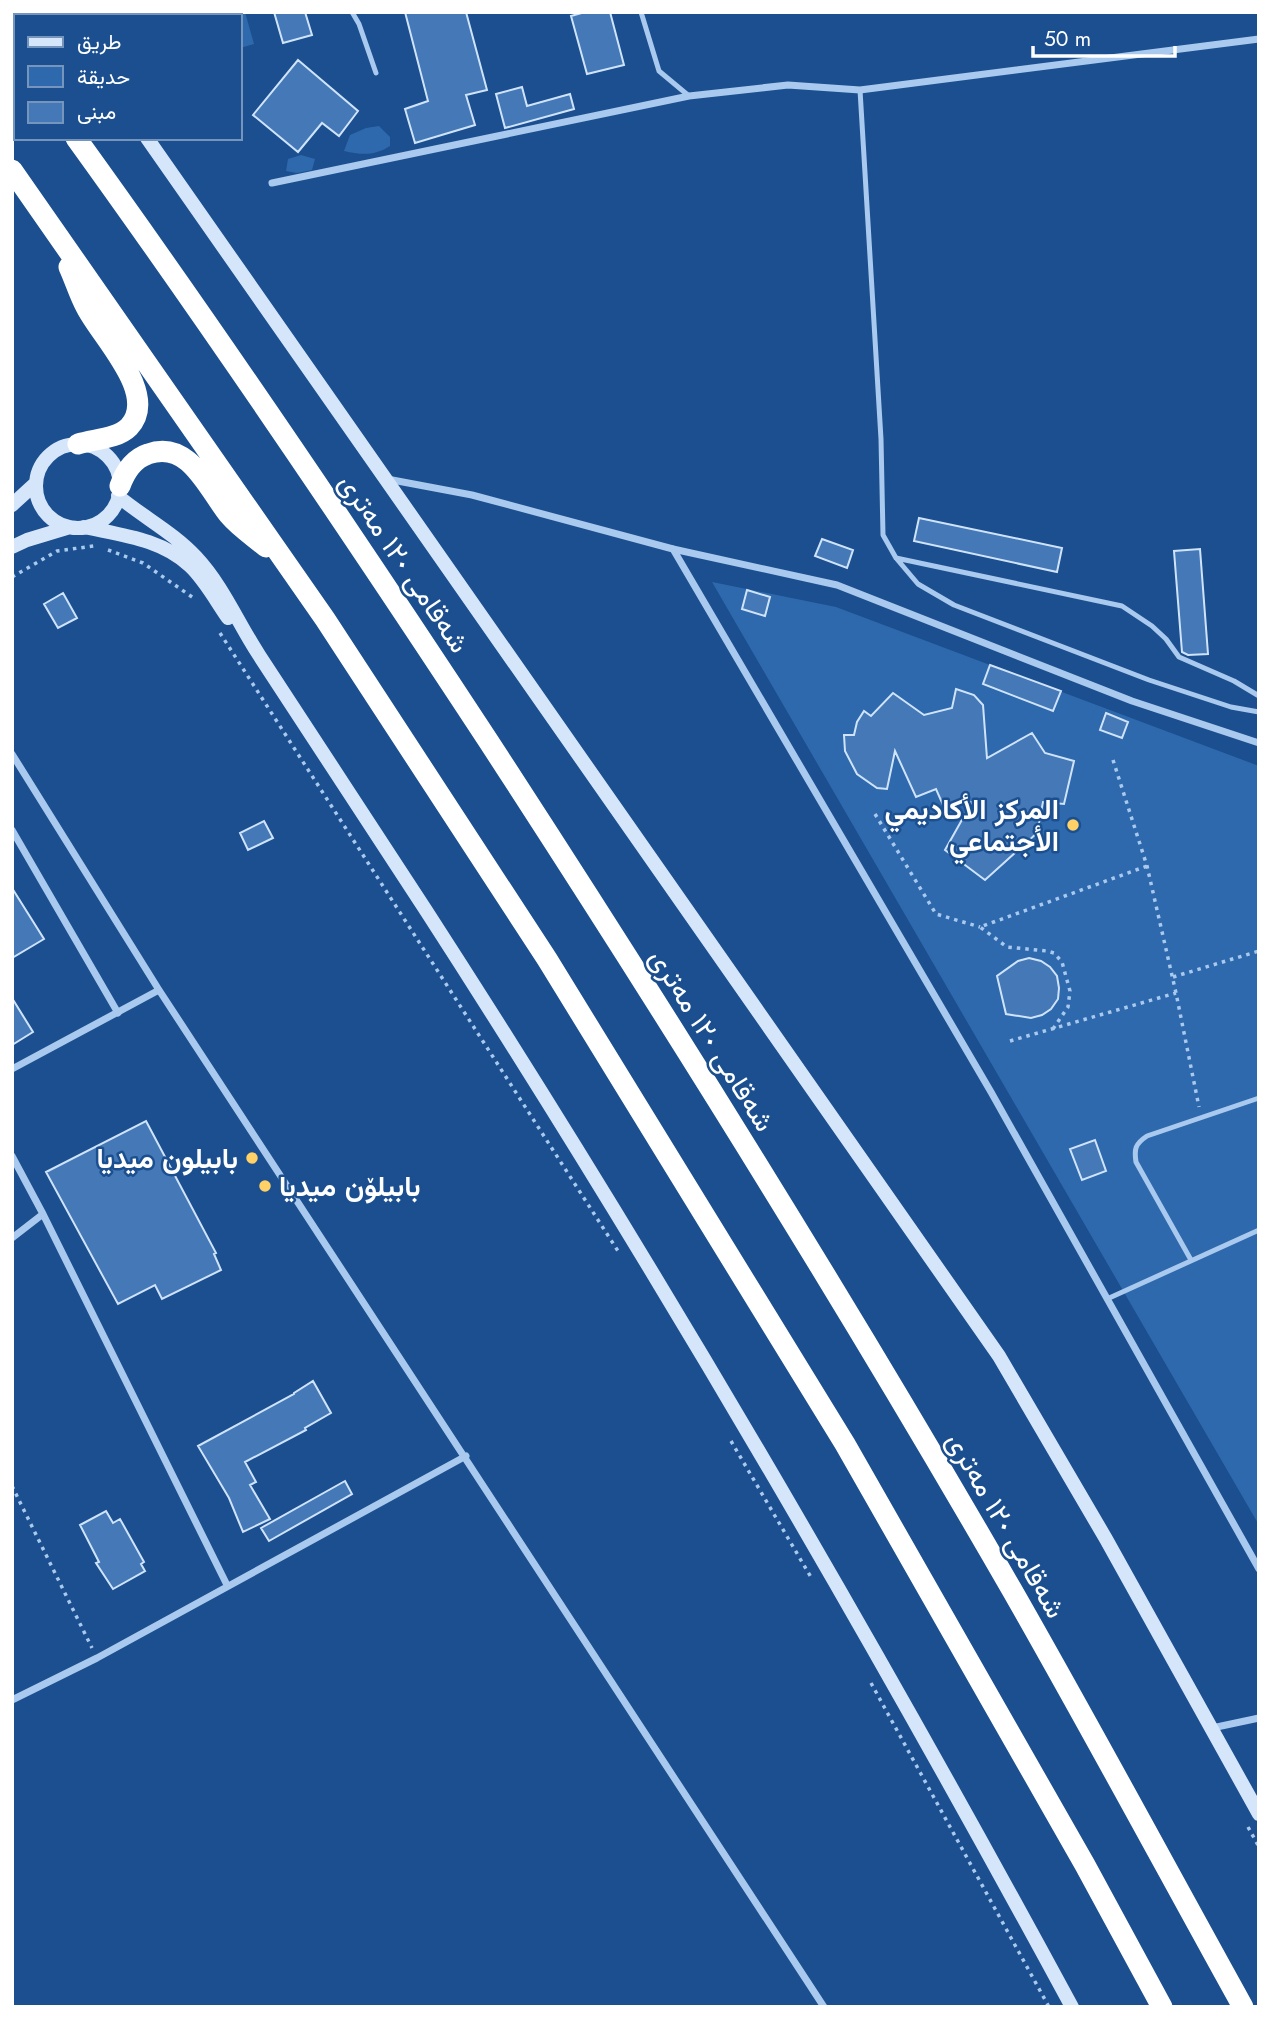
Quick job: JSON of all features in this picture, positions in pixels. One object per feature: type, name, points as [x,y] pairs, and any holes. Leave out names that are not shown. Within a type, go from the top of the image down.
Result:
[{"type":"highway","name":"شەقامی ١٢٠ مەتری","points":[[77,140],[255,390],[412,625],[584,888],[754,1160],[907,1411],[1012,1591],[1243,2007]]},
{"type":"highway","points":[[12,170],[289,566],[547,959],[852,1456],[1086,1865],[1161,2007]]},
{"type":"highway","points":[[54,229],[86,308],[131,377],[137,397],[135,417],[130,426],[122,432],[78,444]]},
{"type":"highway","points":[[119,491],[124,475],[142,457],[156,452],[179,455],[192,463],[231,517],[289,566]]},
{"type":"street","points":[[272,183],[689,96],[788,85],[860,90],[1259,39]]},
{"type":"street","points":[[149,140],[999,1356],[1106,1539],[1259,1814]]},
{"type":"street","points":[[253,645],[232,624],[184,560],[159,545],[142,539],[59,523],[41,507],[36,483],[39,470],[54,451],[78,444],[92,446],[103,453],[113,463],[119,491],[196,556],[225,595],[253,645],[460,964],[666,1295],[824,1561],[967,1813],[1072,2007]]},
{"type":"street","points":[[384,478],[472,495],[673,549],[837,586],[1132,701],[1259,743]]},
{"type":"street","points":[[12,505],[36,483]]},
{"type":"street","points":[[12,547],[27,540],[106,517],[119,491]]},
{"type":"street","points":[[673,549],[991,1092],[1259,1569]]},
{"type":"street","points":[[12,754],[159,990],[824,2007]]},
{"type":"street","points":[[12,830],[118,1013]]},
{"type":"street","points":[[12,1069],[159,990]]},
{"type":"street","points":[[12,1156],[227,1585]]},
{"type":"street","points":[[12,1238],[43,1214]]},
{"type":"street","points":[[12,1700],[97,1658],[466,1456]]},
{"type":"street","points":[[1212,1728],[1259,1718]]},
{"type":"lane","points":[[352,12],[359,23],[376,73]]},
{"type":"lane","points":[[640,12],[659,71],[689,96]]},
{"type":"lane","points":[[860,90],[881,439],[883,535],[896,558],[918,584],[954,605],[1149,680],[1259,712]]},
{"type":"lane","points":[[896,558],[1122,606],[1152,626],[1179,657],[1234,681],[1259,696]]},
{"type":"lane","points":[[1192,1260],[1136,1163],[1135,1150],[1138,1142],[1147,1136],[1201,1116],[1259,1098]]},
{"type":"lane","points":[[1107,1299],[1259,1230]]},
{"type":"path","points":[[12,576],[57,551],[96,546],[143,563],[201,603]]},
{"type":"path","points":[[216,626],[624,1261]]},
{"type":"path","points":[[1114,761],[1147,866],[1201,1116]]},
{"type":"path","points":[[875,814],[936,914],[980,928],[1007,947],[1046,951],[1055,954],[1062,962],[1069,991],[1068,1007],[1053,1029]]},
{"type":"path","points":[[980,928],[1147,866]]},
{"type":"path","points":[[1173,977],[1259,951]]},
{"type":"path","points":[[1010,1041],[1176,993]]},
{"type":"path","points":[[730,1438],[812,1579]]},
{"type":"path","points":[[12,1486],[97,1658]]},
{"type":"path","points":[[866,1674],[1049,2007]]},
{"type":"green space","points":[[245,12],[254,44],[242,47],[242,14],[182,14]]},
{"type":"green space","points":[[379,126],[390,137],[390,146],[368,154],[344,151],[350,135]]},
{"type":"green space","points":[[301,155],[315,159],[312,170],[297,173],[286,171],[288,159]]},
{"type":"green space","points":[[712,582],[836,607],[1259,766],[1259,1525]]},
{"type":"building","points":[[274,12],[305,12],[312,35],[283,43]]},
{"type":"building","points":[[405,12],[466,12],[487,90],[466,95],[475,125],[415,143],[405,109],[428,101]]},
{"type":"building","points":[[585,12],[610,12],[624,65],[587,74],[571,16]]},
{"type":"building","points":[[298,60],[358,111],[339,136],[322,123],[298,152],[253,115]]},
{"type":"building","points":[[522,87],[527,106],[570,94],[574,109],[505,128],[496,94]]},
{"type":"building","points":[[919,518],[1062,548],[1057,572],[914,541]]},
{"type":"building","points":[[822,539],[853,550],[847,568],[815,556]]},
{"type":"building","points":[[1200,549],[1208,654],[1188,655],[1182,652],[1174,551]]},
{"type":"building","points":[[747,590],[770,597],[765,616],[742,609]]},
{"type":"building","points":[[63,593],[77,618],[58,628],[44,604]]},
{"type":"building","points":[[990,665],[1061,691],[1053,711],[983,684]]},
{"type":"building","points":[[956,689],[974,695],[983,705],[987,758],[1032,733],[1045,753],[1074,761],[1064,804],[1043,802],[1037,833],[985,880],[945,850],[972,802],[943,805],[936,789],[916,797],[895,751],[887,789],[877,788],[857,774],[845,751],[844,735],[854,735],[857,722],[864,711],[871,716],[893,693],[924,715],[952,708]]},
{"type":"building","points":[[1106,713],[1128,722],[1122,738],[1100,730]]},
{"type":"building","points":[[264,821],[273,838],[248,850],[240,833]]},
{"type":"building","points":[[12,888],[44,939],[12,958]]},
{"type":"building","points":[[1029,958],[1041,961],[1057,976],[1058,999],[1051,1009],[1042,1015],[1031,1018],[1006,1014],[997,976],[1018,961]]},
{"type":"building","points":[[12,998],[33,1032],[12,1045]]},
{"type":"building","points":[[146,1121],[216,1253],[214,1254],[221,1270],[162,1299],[155,1285],[118,1304],[46,1172]]},
{"type":"building","points":[[1095,1140],[1106,1171],[1082,1180],[1070,1149]]},
{"type":"building","points":[[313,1381],[331,1413],[305,1428],[306,1430],[245,1462],[256,1482],[250,1485],[270,1519],[243,1532],[229,1498],[198,1446]]},
{"type":"building","points":[[345,1481],[352,1494],[269,1541],[261,1528]]},
{"type":"building","points":[[106,1511],[113,1523],[120,1519],[144,1562],[141,1564],[145,1571],[113,1589],[96,1563],[99,1562],[80,1525]]},
{"type":"place","name":"المركز الأكاديمي الأجتماعي","points":[[1073,825]]},
{"type":"place","name":"بابيلون ميديا","points":[[252,1158]]},
{"type":"place","name":"بابیلۆن میدیا","points":[[265,1186]]}]
